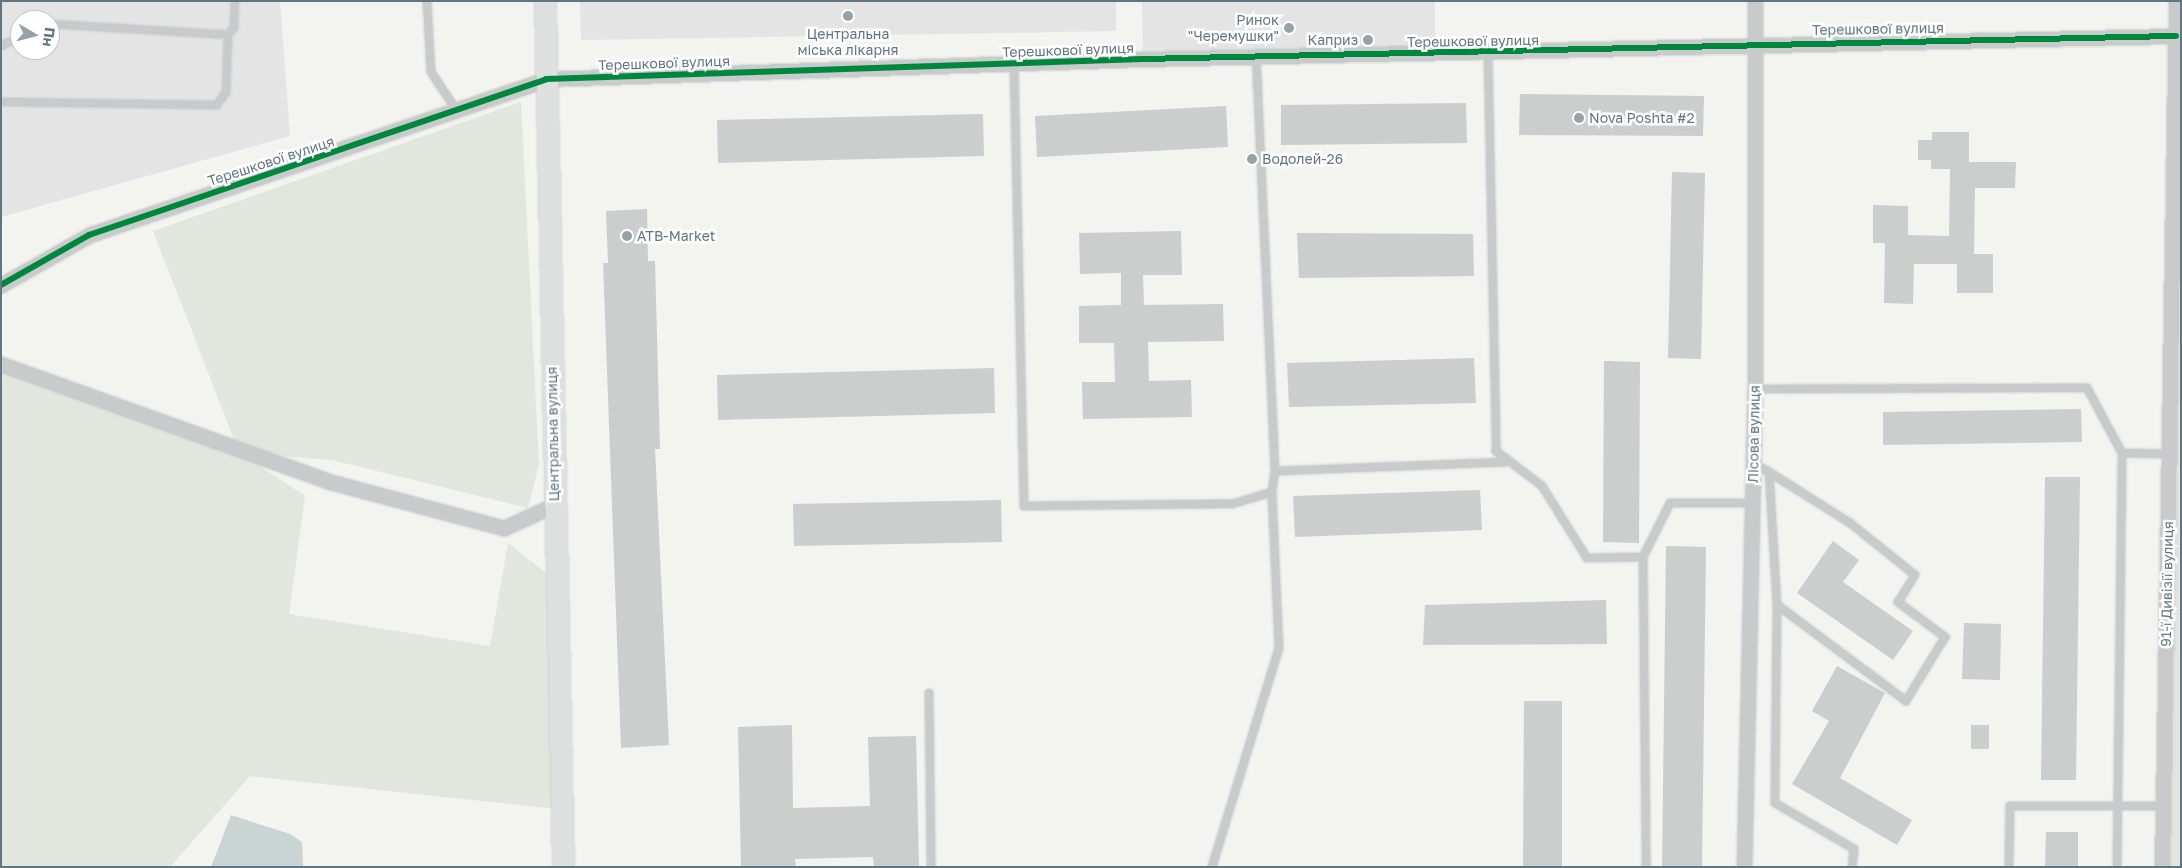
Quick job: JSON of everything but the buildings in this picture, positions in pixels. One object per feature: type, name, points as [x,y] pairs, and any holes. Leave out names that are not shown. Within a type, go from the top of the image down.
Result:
[{"type":"main road","name":"Центральна вулиця","points":[[545,1],[554,505],[564,867]]},
{"type":"street","name":"Лісова вулиця","points":[[1744,867],[1755,389],[1755,1]]},
{"type":"street","name":"91-ї Дивізії вулиця","points":[[2162,867],[2176,1]]},
{"type":"street","name":"Терешкової вулиця","points":[[1,286],[88,235],[386,136],[455,108],[546,79],[1256,57],[1488,54],[1755,44],[2176,36]]},
{"type":"street","points":[[1,364],[327,481],[504,528],[554,505]]},
{"type":"lane","points":[[1,102],[217,105],[226,92],[228,35],[234,27],[235,1]]},
{"type":"lane","points":[[428,1],[431,72],[455,108]]},
{"type":"lane","points":[[60,25],[228,35]]},
{"type":"lane","points":[[1488,54],[1496,451],[1542,486],[1587,558],[1643,557]]},
{"type":"lane","points":[[1212,867],[1279,648],[1272,492],[1275,471],[1256,57]]},
{"type":"lane","points":[[1014,64],[1024,506],[1232,504],[1272,492]]},
{"type":"lane","points":[[1755,389],[2087,388],[2122,453],[2117,867]]},
{"type":"lane","points":[[2122,453],[2169,454]]},
{"type":"lane","points":[[1275,471],[1510,462]]},
{"type":"lane","points":[[1753,462],[1850,523],[1915,575],[1898,602],[1945,637],[1906,701],[1777,605]]},
{"type":"lane","points":[[1769,472],[1777,605],[1775,803],[1854,849],[1852,867]]},
{"type":"lane","points":[[1646,867],[1643,557],[1670,503],[1752,503]]},
{"type":"lane","points":[[929,693],[931,867]]},
{"type":"lane","points":[[2010,867],[2010,806],[2164,806]]},
{"type":"shaded area","points":[[1,1],[280,1],[290,136],[1,217]]},
{"type":"shaded area","name":"Центральна міська лікарня","points":[[580,1],[1116,1],[1116,31],[581,40]]},
{"type":"shaded area","name":"Ринок \"Черемушки\"","points":[[1142,1],[1435,1],[1435,55],[1143,59]]},
{"type":"shaded area","points":[[2181,1],[2181,867],[2162,867]]},
{"type":"shaded area","points":[[521,102],[539,465],[528,508],[332,460],[240,453],[305,496],[289,614],[490,646],[508,543],[551,577],[556,809],[250,776],[170,867],[1,867],[1,364],[239,452],[153,231]]},
{"type":"shaded area","points":[[231,815],[290,834],[302,842],[303,867],[211,867]]},
{"type":"cycle path","points":[[1,285],[89,235],[546,79],[1143,59],[2176,36]]},
{"type":"place","name":"Центральна міська лікарня","points":[[848,16]]},
{"type":"place","name":"Ринок \"Черемушки\"","points":[[1289,28]]},
{"type":"place","name":"Каприз","points":[[1368,40]]},
{"type":"place","name":"Nova Poshta #2","points":[[1579,118]]},
{"type":"place","name":"Водолей-26","points":[[1252,159]]},
{"type":"place","name":"ATB-Market","points":[[627,236]]}]
